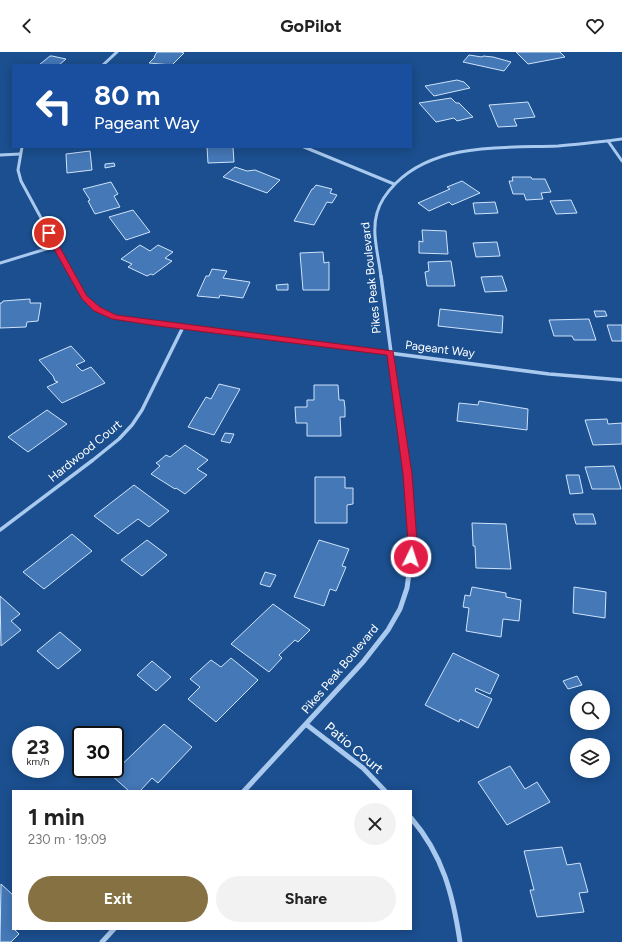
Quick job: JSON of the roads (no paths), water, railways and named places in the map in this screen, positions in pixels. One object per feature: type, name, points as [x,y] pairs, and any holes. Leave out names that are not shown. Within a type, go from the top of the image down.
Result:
[{"type":"street","points":[[104,64],[117,52]]},
{"type":"street","name":"Pikes Peak Boulevard","points":[[245,790],[363,662],[388,630],[400,609],[408,588],[412,542],[407,474],[390,353],[374,217],[384,197],[394,184],[421,165],[451,155],[479,150],[622,139]]},
{"type":"street","points":[[608,141],[622,161]]},
{"type":"street","name":"Pageant Way","points":[[22,148],[18,170],[21,181],[56,246],[84,297],[97,309],[114,317],[549,374],[622,380]]},
{"type":"street","points":[[306,148],[394,184]]},
{"type":"street","points":[[0,154],[20,154]]},
{"type":"street","points":[[0,263],[56,246]]},
{"type":"street","name":"Hardwood Court","points":[[0,530],[93,460],[119,439],[132,425],[142,410],[184,327]]},
{"type":"street","name":"Patio Court","points":[[307,724],[363,768],[384,790]]},
{"type":"street","points":[[412,819],[431,846],[444,870],[460,942]]},
{"type":"street","points":[[102,942],[113,930]]}]
